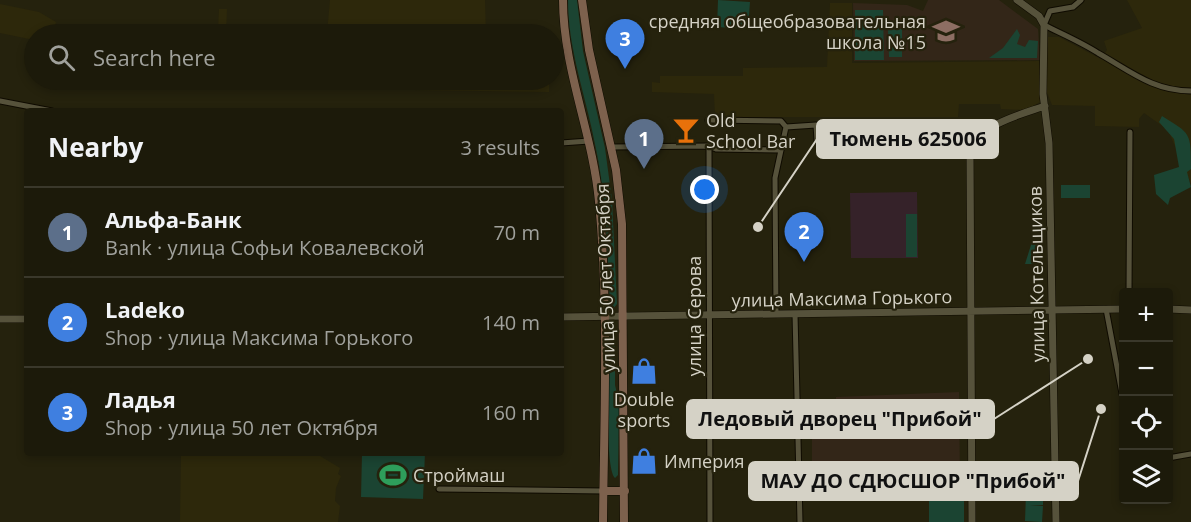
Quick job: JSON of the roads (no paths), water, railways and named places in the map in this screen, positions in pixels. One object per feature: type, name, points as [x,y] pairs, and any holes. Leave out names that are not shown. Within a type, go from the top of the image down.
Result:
[{"type":"main road","name":"улица 50 лет Октября","points":[[563,0],[568,53],[589,141],[599,203],[603,317],[603,522]]},
{"type":"main road","name":"улица 50 лет Октября","points":[[582,0],[589,50],[611,147],[622,224],[624,522]]},
{"type":"main road","points":[[603,490],[625,491]]},
{"type":"street","points":[[1017,0],[1039,16],[1044,25],[1088,46],[1152,86],[1191,91]]},
{"type":"street","points":[[1044,25],[1050,11],[1073,7],[1081,0]]},
{"type":"street","name":"улица Котельщиков","points":[[1044,25],[1045,106],[1049,143],[1056,522]]},
{"type":"street","points":[[0,101],[36,108]]},
{"type":"street","points":[[972,522],[970,149],[975,140],[998,124],[1045,106]]},
{"type":"street","points":[[708,120],[781,121],[786,127]]},
{"type":"street","points":[[786,127],[816,125],[817,140],[898,140],[903,145],[964,144],[970,149]]},
{"type":"street","points":[[776,314],[775,178],[779,150],[786,127]]},
{"type":"street","points":[[1129,288],[1130,132]]},
{"type":"street","points":[[564,143],[589,141]]},
{"type":"street","points":[[611,147],[709,146],[716,149],[779,150]]},
{"type":"street","name":"улица Серова","points":[[709,146],[710,522]]},
{"type":"street","points":[[1106,309],[1122,396]]},
{"type":"street","name":"улица Максима Горького","points":[[564,317],[1119,309]]},
{"type":"street","points":[[1173,309],[1191,310]]},
{"type":"street","points":[[795,314],[800,522]]},
{"type":"street","points":[[0,319],[24,319]]},
{"type":"street","points":[[1173,457],[1191,454]]},
{"type":"street","points":[[439,489],[603,490]]},
{"type":"place","name":"средняя общеобразовательная школа №15","points":[[946,31]]},
{"type":"place","name":"Ладья","points":[[625,69]]},
{"type":"place","name":"Old School Bar","points":[[686,130]]},
{"type":"place","name":"Альфа-Банк","points":[[644,169]]},
{"type":"place","name":"Тюмень 625006","points":[[758,227]]},
{"type":"place","name":"Ladeko","points":[[804,262]]},
{"type":"place","name":"Ледовый дворец \"Прибой\"","points":[[1088,359]]},
{"type":"place","name":"Double sports","points":[[644,371]]},
{"type":"place","name":"МАУ ДО СДЮСШОР \"Прибой\"","points":[[1101,409]]},
{"type":"place","name":"Империя","points":[[644,461]]},
{"type":"place","name":"Строймаш","points":[[393,475]]}]
